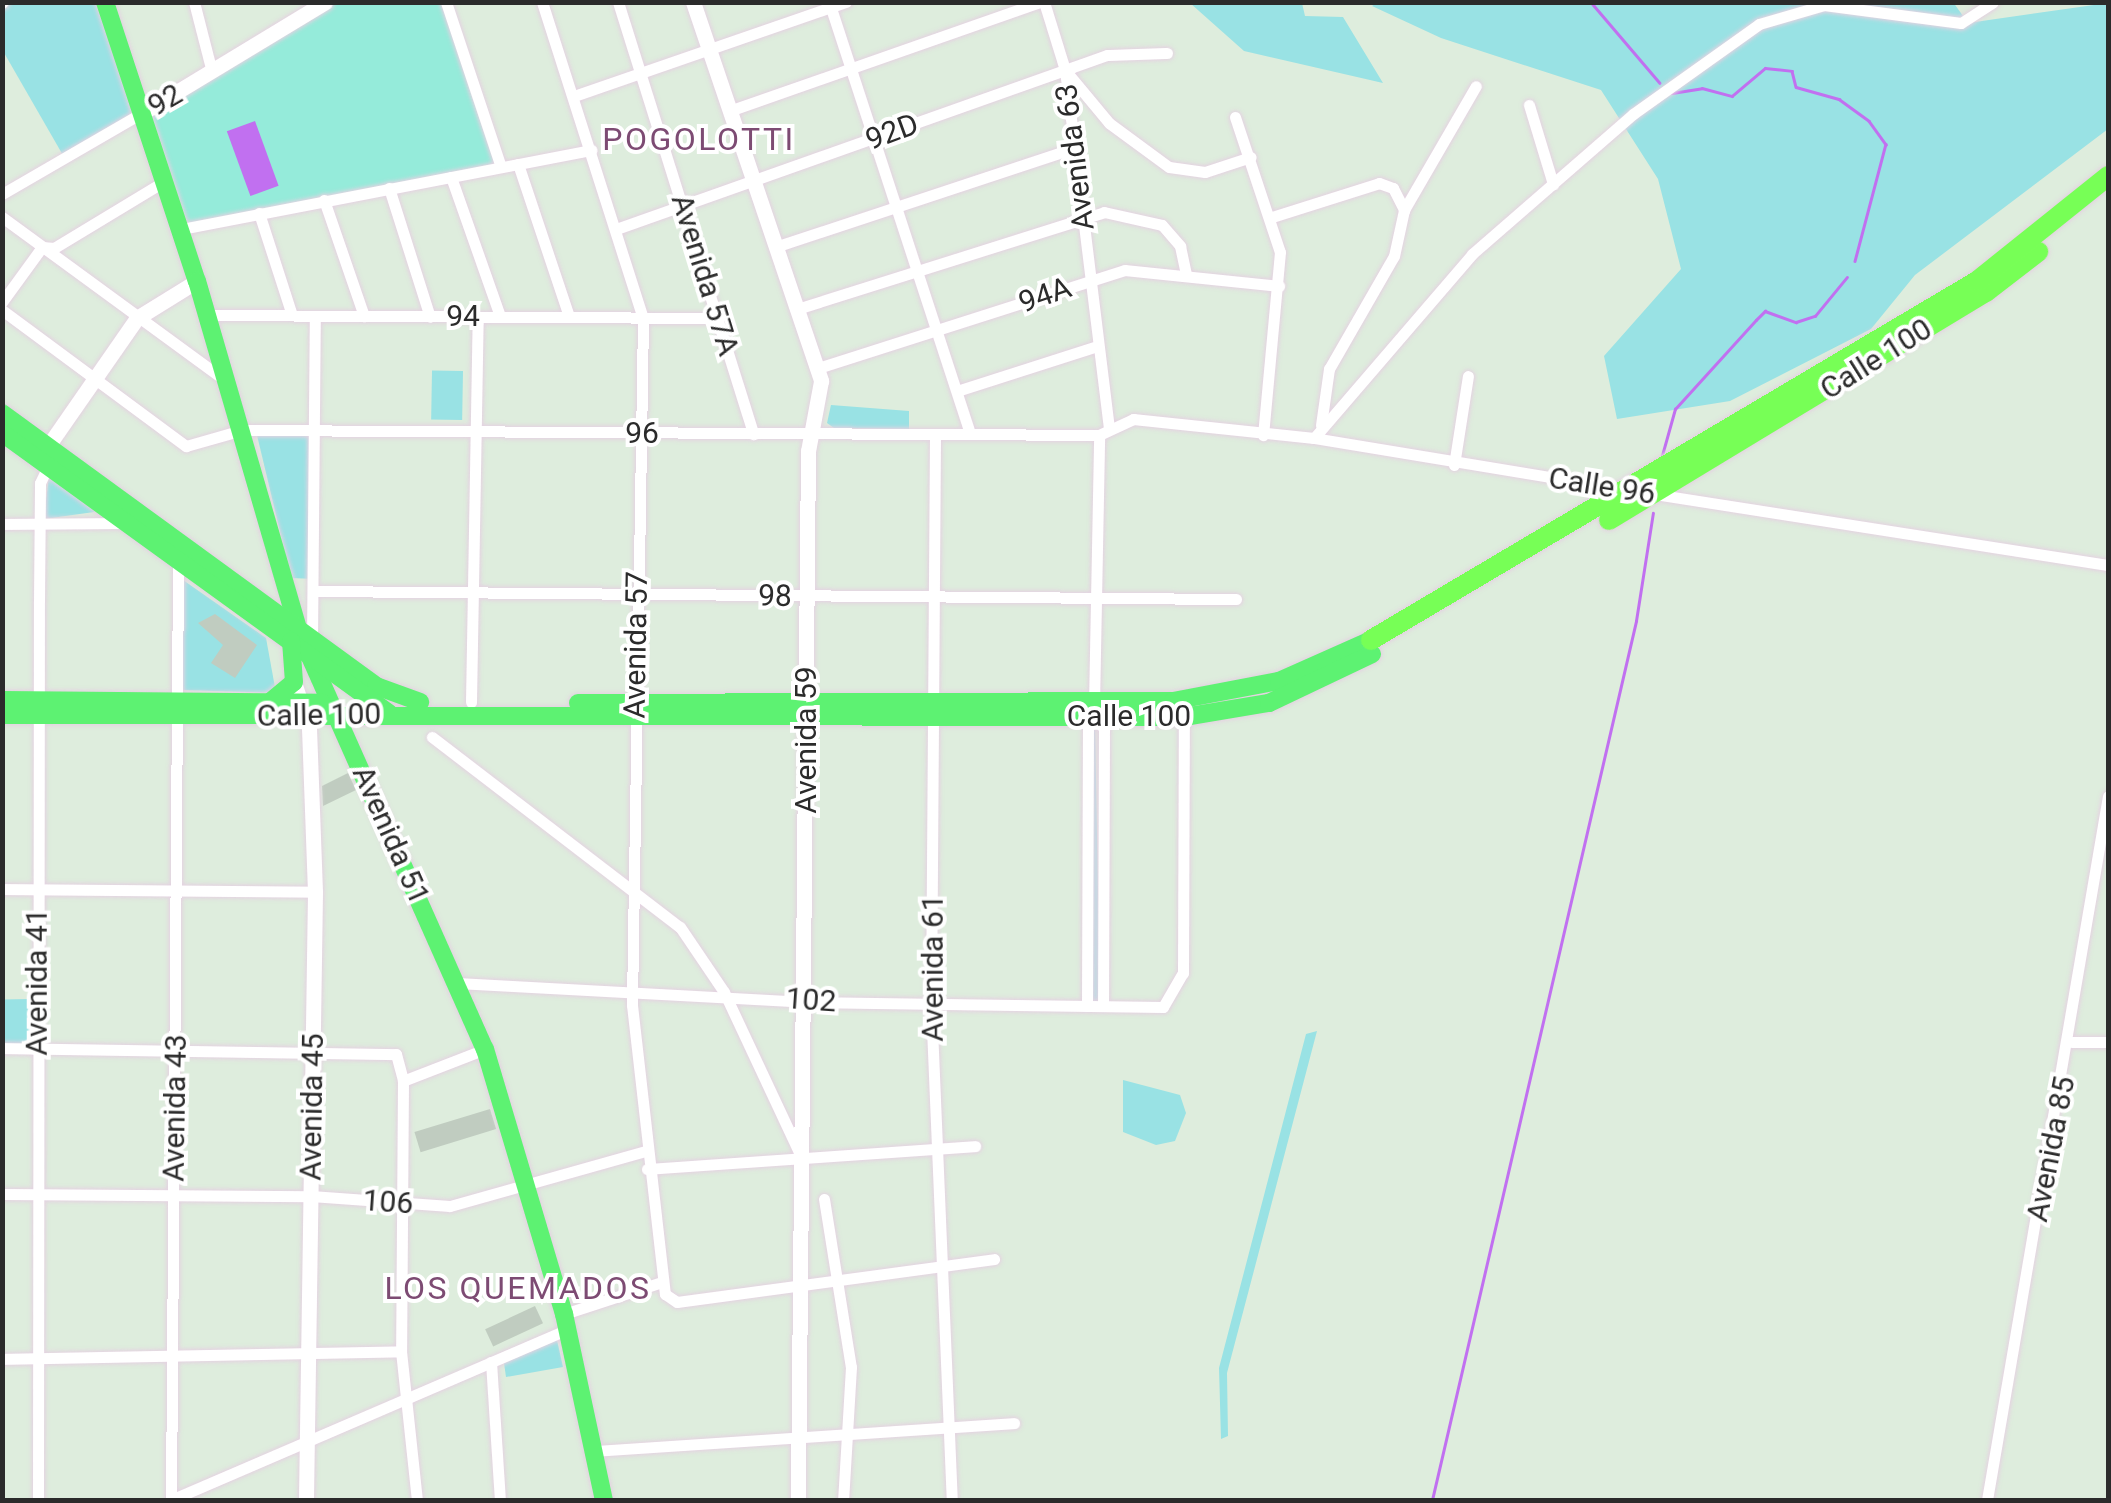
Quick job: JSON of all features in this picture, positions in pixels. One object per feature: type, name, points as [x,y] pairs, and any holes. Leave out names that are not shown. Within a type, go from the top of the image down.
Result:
[{"type":"highway","name":"Calle 100","points":[[1372,647],[1976,281],[2108,176]]},
{"type":"highway","name":"Calle 100","points":[[1372,647],[1654,494],[1986,292],[2108,193]]},
{"type":"main road","name":"Avenida 51","points":[[105,2],[198,281],[213,360],[228,382],[301,641],[485,1049],[566,1322],[604,1500]]},
{"type":"main road","points":[[2,413],[45,457],[263,625],[301,641],[384,692],[420,702]]},
{"type":"main road","points":[[2,434],[45,457],[252,596],[371,703],[389,714]]},
{"type":"main road","points":[[252,596],[270,599],[283,586]]},
{"type":"main road","points":[[263,625],[293,678]]},
{"type":"main road","points":[[269,702],[293,678],[301,641]]},
{"type":"main road","name":"Calle 100","points":[[1094,708],[1238,693],[1372,647]]},
{"type":"main road","name":"Calle 100","points":[[2,700],[41,707],[334,709],[389,714],[806,707],[1094,708],[1184,716],[1269,703],[1372,647]]},
{"type":"main road","name":"Calle 100","points":[[178,709],[269,702],[303,709]]},
{"type":"main road","name":"Calle 100","points":[[334,709],[420,702],[635,708]]},
{"type":"main road","name":"Calle 100","points":[[2,714],[41,707]]},
{"type":"main road","points":[[350,745],[358,721],[389,714]]},
{"type":"street","points":[[194,2],[212,72]]},
{"type":"street","name":"92","points":[[2,194],[325,2]]},
{"type":"street","points":[[446,2],[500,167]]},
{"type":"street","name":"Avenida 57","points":[[542,2],[619,228],[643,318],[637,433],[636,886],[632,986],[662,1282],[670,1301],[799,1284]]},
{"type":"street","name":"Avenida 57A","points":[[618,2],[752,434]]},
{"type":"street","name":"Avenida 59","points":[[692,2],[818,368],[822,398],[812,435],[808,596],[798,1500]]},
{"type":"street","points":[[574,96],[846,2]]},
{"type":"street","points":[[729,111],[853,72],[1043,2]]},
{"type":"street","name":"Avenida 63","points":[[1043,2],[1065,70],[1080,215],[1102,338],[1094,347],[1104,431],[1094,708],[1088,727],[1087,1006]]},
{"type":"street","points":[[1314,438],[1321,425],[1472,254],[1633,114],[1759,24],[1824,5],[1961,23],[1994,2]]},
{"type":"street","points":[[830,5],[920,267],[970,433]]},
{"type":"street","name":"92D","points":[[619,228],[1107,55],[1168,53]]},
{"type":"street","points":[[1065,70],[1109,123],[1169,166],[1205,172],[1251,157]]},
{"type":"street","points":[[1321,425],[1329,369],[1394,256],[1404,210],[1476,86]]},
{"type":"street","points":[[1528,104],[1554,184]]},
{"type":"street","points":[[1236,117],[1272,217],[1279,286],[1263,435]]},
{"type":"street","points":[[776,247],[1072,149]]},
{"type":"street","points":[[181,229],[591,150]]},
{"type":"street","points":[[518,164],[568,316]]},
{"type":"street","points":[[451,177],[500,316]]},
{"type":"street","points":[[42,247],[54,248],[164,182]]},
{"type":"street","points":[[1272,217],[1379,183],[1392,188],[1404,210]]},
{"type":"street","points":[[389,188],[430,316]]},
{"type":"street","points":[[324,200],[364,316]]},
{"type":"street","points":[[258,212],[292,315]]},
{"type":"street","points":[[797,308],[1080,215],[1120,212],[1162,225],[1180,246],[1186,274]]},
{"type":"street","points":[[2,217],[138,318],[213,360]]},
{"type":"street","points":[[2,302],[42,247]]},
{"type":"street","name":"94A","points":[[818,368],[1091,280],[1140,268],[1279,286]]},
{"type":"street","points":[[45,457],[138,318],[198,281]]},
{"type":"street","points":[[2,310],[96,376]]},
{"type":"street","name":"94","points":[[207,315],[719,318]]},
{"type":"street","points":[[301,641],[314,591],[315,316]]},
{"type":"street","points":[[471,702],[478,317]]},
{"type":"street","points":[[960,390],[1094,347]]},
{"type":"street","name":"96","points":[[96,376],[186,446],[242,430],[812,435],[1104,431]]},
{"type":"street","points":[[1454,465],[1468,376]]},
{"type":"street","name":"Calle 96","points":[[1104,431],[1133,418],[1314,438],[1454,465],[2108,565]]},
{"type":"street","name":"Avenida 61","points":[[935,435],[931,1004],[952,1500]]},
{"type":"street","name":"Avenida 41","points":[[38,1500],[36,1048],[45,457]]},
{"type":"street","points":[[2,524],[129,523]]},
{"type":"street","name":"Avenida 43","points":[[171,1500],[178,561]]},
{"type":"street","name":"98","points":[[314,591],[1236,599]]},
{"type":"street","name":"Avenida 45","points":[[293,678],[303,709],[315,892],[306,1500]]},
{"type":"street","name":"Avenida 63","points":[[1094,708],[1104,729],[1102,1006]]},
{"type":"street","name":"102","points":[[456,983],[632,986],[805,1002],[1166,1005],[1183,973],[1184,716]]},
{"type":"street","points":[[432,736],[636,886],[680,927],[724,992],[800,1156]]},
{"type":"street","name":"Avenida 85","points":[[1986,1500],[2072,1042],[2108,796]]},
{"type":"street","points":[[2,889],[315,892]]},
{"type":"street","points":[[2072,1042],[2108,1042]]},
{"type":"street","points":[[2,1048],[314,1048],[396,1054],[403,1082],[401,1351],[417,1500]]},
{"type":"street","points":[[403,1082],[485,1049]]},
{"type":"street","points":[[648,1169],[975,1146]]},
{"type":"street","name":"106","points":[[2,1194],[311,1196],[470,1204],[646,1152]]},
{"type":"street","points":[[824,1199],[842,1276],[848,1432],[843,1500]]},
{"type":"street","points":[[799,1284],[994,1259]]},
{"type":"street","points":[[171,1500],[491,1362],[566,1322],[662,1282]]},
{"type":"street","points":[[2,1359],[401,1351]]},
{"type":"street","points":[[491,1362],[500,1500]]},
{"type":"street","points":[[594,1450],[1014,1423]]},
{"type":"shaded area","points":[[1378,2],[1953,2],[1968,23],[2108,3],[2108,129],[1915,275],[1871,329],[1730,401],[1617,419],[1604,356],[1681,269],[1658,179],[1601,90],[1441,38],[1372,6]]},
{"type":"shaded area","points":[[2,3],[105,3],[142,113],[64,157],[3,51]]},
{"type":"shaded area","points":[[325,3],[446,3],[501,167],[181,229],[142,113]]},
{"type":"shaded area","points":[[1190,3],[1302,3],[1305,16],[1343,17],[1383,83],[1244,51]]},
{"type":"shaded area","points":[[255,121],[279,186],[250,196],[227,131]]},
{"type":"shaded area","points":[[432,370],[463,371],[462,420],[431,419]]},
{"type":"shaded area","points":[[831,405],[909,411],[909,429],[834,428],[827,423]]},
{"type":"shaded area","points":[[256,431],[315,432],[315,579],[291,578]]},
{"type":"shaded area","points":[[49,475],[97,508],[94,512],[44,519]]},
{"type":"shaded area","points":[[183,580],[266,638],[276,693],[181,690]]},
{"type":"shaded area","points":[[1095,722],[1100,1003],[1090,1003],[1091,728]]},
{"type":"shaded area","points":[[31,999],[32,1044],[3,1044],[2,1000]]},
{"type":"shaded area","points":[[1317,1031],[1227,1373],[1228,1436],[1221,1439],[1219,1368],[1306,1034]]},
{"type":"shaded area","points":[[1123,1080],[1180,1095],[1186,1113],[1175,1141],[1156,1145],[1123,1132]]},
{"type":"shaded area","points":[[557,1340],[563,1367],[506,1377],[504,1363]]},
{"type":"building","points":[[215,614],[257,645],[235,678],[211,663],[223,645],[198,623]]},
{"type":"building","points":[[348,773],[356,790],[323,806],[322,786]]},
{"type":"building","points":[[490,1109],[496,1129],[421,1152],[414,1132]]},
{"type":"building","points":[[535,1306],[543,1323],[493,1346],[485,1329]]},
{"type":"waterway","points":[[1591,2],[1660,83]]},
{"type":"waterway","points":[[1672,93],[1702,88],[1732,96],[1765,68],[1792,71],[1796,87],[1839,99],[1869,121],[1886,144],[1855,261]]},
{"type":"waterway","points":[[1661,459],[1675,409],[1765,311],[1796,322],[1815,316],[1847,277]]},
{"type":"waterway","points":[[1432,1500],[1636,621],[1653,513]]},
{"type":"district","name":"POGOLOTTI","points":[[699,139]]},
{"type":"district","name":"LOS QUEMADOS","points":[[518,1288]]}]
